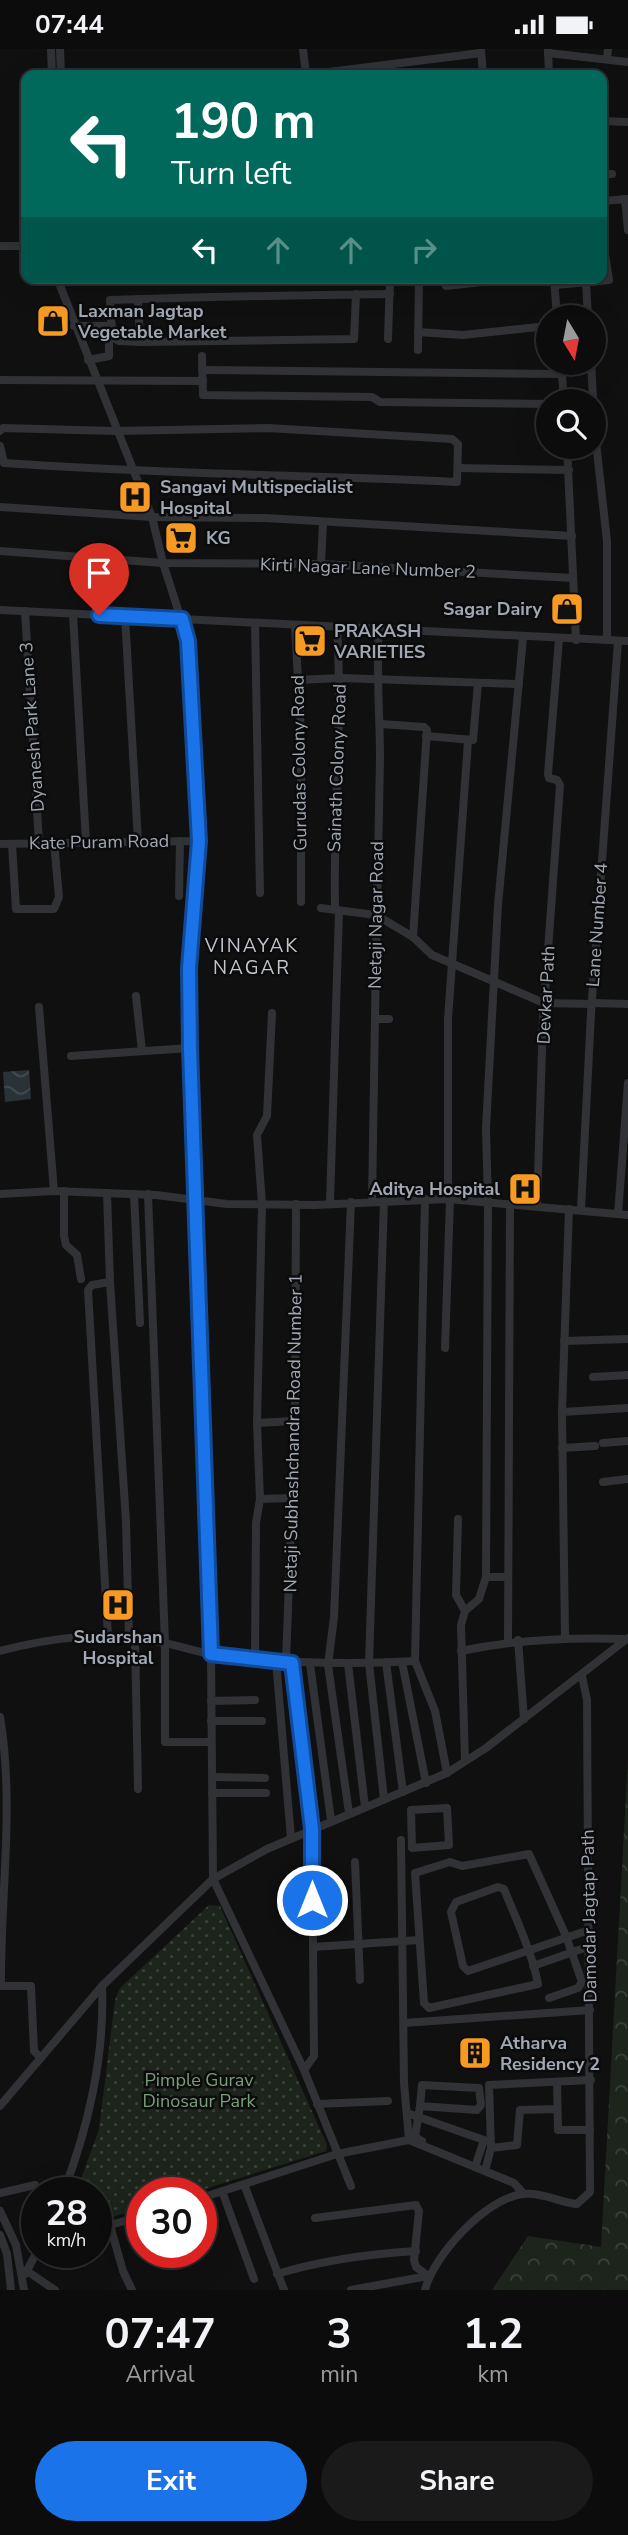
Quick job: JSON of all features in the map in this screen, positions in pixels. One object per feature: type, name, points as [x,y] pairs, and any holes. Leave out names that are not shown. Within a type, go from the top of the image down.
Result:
[{"type":"street","points":[[51,49],[52,70]]},
{"type":"street","points":[[60,49],[61,70]]},
{"type":"street","points":[[303,49],[305,70]]},
{"type":"street","points":[[607,59],[608,49]]},
{"type":"street","points":[[342,70],[481,51],[483,70]]},
{"type":"street","points":[[549,70],[548,51],[628,62]]},
{"type":"street","points":[[607,121],[628,122]]},
{"type":"street","points":[[607,174],[612,174]]},
{"type":"street","points":[[607,201],[627,199],[628,230]]},
{"type":"street","points":[[0,246],[21,246]]},
{"type":"street","points":[[60,284],[74,326],[152,517],[163,563],[188,641],[192,680],[199,841],[189,968],[190,1048],[211,1654],[212,1879],[303,2070],[351,2186]]},
{"type":"street","points":[[388,339],[390,284]]},
{"type":"street","points":[[418,350],[419,284]]},
{"type":"street","points":[[445,284],[464,284]]},
{"type":"street","points":[[554,284],[556,305]]},
{"type":"street","points":[[586,284],[587,305]]},
{"type":"street","points":[[113,337],[119,341],[140,342],[354,339],[356,294]]},
{"type":"street","points":[[88,360],[109,356],[109,342],[113,337],[110,300],[390,294]]},
{"type":"street","points":[[138,299],[140,342]]},
{"type":"street","points":[[74,326],[112,326]]},
{"type":"street","points":[[418,332],[463,335],[536,327]]},
{"type":"street","points":[[202,356],[203,395],[298,394],[372,397],[380,402],[536,404]]},
{"type":"street","points":[[202,370],[536,375]]},
{"type":"street","points":[[562,375],[563,389]]},
{"type":"street","points":[[0,380],[98,383],[203,381]]},
{"type":"street","points":[[0,431],[3,428],[116,431],[268,428],[452,439],[458,444],[458,468],[457,482],[265,473],[132,472],[4,463],[0,446]]},
{"type":"street","points":[[568,459],[576,640]]},
{"type":"street","points":[[597,459],[607,541],[607,640]]},
{"type":"street","points":[[458,468],[569,470]]},
{"type":"street","points":[[0,507],[152,517],[323,522],[572,536]]},
{"type":"street","points":[[321,564],[323,522]]},
{"type":"street","name":"Kirti Nagar Lane Number 2","points":[[0,551],[163,563],[321,564],[573,578]]},
{"type":"street","points":[[0,610],[523,638],[628,641]]},
{"type":"street","name":"Dyanesh Park Lane 3","points":[[24,611],[39,843]]},
{"type":"street","points":[[73,614],[86,842]]},
{"type":"street","points":[[125,616],[138,841]]},
{"type":"street","points":[[255,623],[260,893]]},
{"type":"street","name":"Gurudas Colony Road","points":[[295,625],[301,734],[301,902]]},
{"type":"street","name":"Sainath Colony Road","points":[[330,1203],[337,909],[333,836],[340,678],[337,628]]},
{"type":"street","name":"Netaji Nagar Road","points":[[372,1201],[375,1019],[373,958],[380,724],[377,680],[379,630]]},
{"type":"street","points":[[464,1761],[461,1625],[466,1611],[479,1599],[486,1577],[488,1203],[485,1128],[494,982],[523,638]]},
{"type":"street","name":"Devkar Path","points":[[537,1205],[544,1003],[560,785],[558,780],[548,776],[559,639]]},
{"type":"street","name":"Lane Number 4","points":[[582,1210],[592,1003],[618,641]]},
{"type":"street","points":[[298,680],[340,678],[519,684]]},
{"type":"street","points":[[426,736],[473,740],[478,683]]},
{"type":"street","points":[[380,724],[424,727],[426,736],[413,937]]},
{"type":"street","points":[[444,1347],[449,1199],[447,1077],[468,741]]},
{"type":"street","points":[[179,896],[180,841]]},
{"type":"street","name":"Kate Puram Road","points":[[0,844],[199,841]]},
{"type":"street","points":[[12,844],[16,909],[54,909],[59,897],[54,842]]},
{"type":"street","points":[[321,908],[376,915],[413,937],[432,955],[544,1003],[628,1004]]},
{"type":"street","points":[[136,996],[142,1051]]},
{"type":"street","points":[[39,1007],[64,1235],[66,1245],[77,1255],[81,1279]]},
{"type":"street","points":[[255,1657],[256,1523],[260,1499],[257,1423],[262,1204],[257,1135],[267,1117],[272,1013]]},
{"type":"street","points":[[375,1019],[389,1019]]},
{"type":"street","points":[[71,1056],[190,1048]]},
{"type":"street","points":[[618,1214],[628,1083]]},
{"type":"street","points":[[0,1194],[59,1191],[148,1194],[296,1205],[449,1199],[628,1215]]},
{"type":"street","points":[[107,1193],[138,1789]]},
{"type":"street","points":[[134,1194],[140,1323]]},
{"type":"street","points":[[148,1194],[165,1643],[165,1742],[211,1742]]},
{"type":"street","points":[[425,1199],[415,1661],[435,1711],[447,1773]]},
{"type":"street","points":[[384,1201],[369,1663],[384,1799]]},
{"type":"street","points":[[349,1813],[328,1665],[334,1617],[351,1202]]},
{"type":"street","points":[[508,1641],[510,1204]]},
{"type":"street","name":"Netaji Subhashchandra Road Number 1","points":[[296,1205],[295,1421],[289,1662],[312,1829],[314,2056],[303,2070]]},
{"type":"street","points":[[565,1637],[562,1412],[569,1209]]},
{"type":"street","points":[[108,1636],[88,1290],[92,1285],[110,1282]]},
{"type":"street","points":[[564,1341],[628,1339]]},
{"type":"street","points":[[593,1377],[628,1375]]},
{"type":"street","points":[[562,1412],[628,1408]]},
{"type":"street","points":[[257,1423],[295,1421]]},
{"type":"street","points":[[562,1448],[628,1441]]},
{"type":"street","points":[[603,1482],[628,1479]]},
{"type":"street","points":[[260,1499],[292,1498]]},
{"type":"street","points":[[458,1520],[456,1595],[466,1611]]},
{"type":"street","points":[[486,1577],[507,1577]]},
{"type":"street","points":[[0,1651],[68,1637],[108,1636],[165,1643],[211,1654],[310,1664],[415,1661]]},
{"type":"street","points":[[461,1651],[518,1640],[565,1637],[627,1639]]},
{"type":"street","points":[[0,2106],[102,1986],[212,1879],[291,1838],[447,1773],[582,1676],[627,1639]]},
{"type":"street","points":[[518,1640],[524,1719]]},
{"type":"street","points":[[276,1661],[291,1838]]},
{"type":"street","points":[[402,1662],[426,1783]]},
{"type":"street","points":[[386,1663],[403,1792]]},
{"type":"street","points":[[310,1664],[331,1820]]},
{"type":"street","points":[[348,1664],[365,1807]]},
{"type":"street","name":"Damodar Jagtap Path","points":[[524,2194],[577,2204],[590,2192],[587,1700],[582,1676]]},
{"type":"street","points":[[211,1701],[255,1700]]},
{"type":"street","points":[[0,1717],[9,1787],[5,1819],[1,1986],[31,1986],[34,2051],[41,2057]]},
{"type":"street","points":[[211,1721],[262,1721]]},
{"type":"street","points":[[212,1777],[265,1778]]},
{"type":"street","points":[[212,1793],[266,1793]]},
{"type":"street","points":[[401,1850],[449,1845],[447,1808],[411,1810],[412,1848]]},
{"type":"street","points":[[401,1840],[401,1941],[408,2140]]},
{"type":"street","points":[[549,1998],[581,1984],[566,1936],[531,1856],[524,1852],[462,1866],[450,1862],[417,1871],[414,1886],[424,2003],[429,2008],[535,1985],[538,1982],[533,1966],[526,1949],[503,1888],[452,1904],[451,1912],[465,1969],[472,1970],[526,1949],[566,1936],[589,1930]]},
{"type":"street","points":[[355,1862],[360,1980]]},
{"type":"street","points":[[313,1947],[419,1940]]},
{"type":"street","points":[[533,1966],[590,1946]]},
{"type":"street","points":[[69,2177],[82,2145],[90,2109],[102,1986]]},
{"type":"street","points":[[404,2023],[590,2010]]},
{"type":"street","points":[[485,2171],[491,2148],[489,2085],[591,2080]]},
{"type":"street","points":[[558,2082],[558,2130],[590,2130]]},
{"type":"street","points":[[420,2106],[477,2110],[481,2105],[479,2088],[422,2085],[420,2106],[421,2116],[416,2138],[514,2183],[524,2194],[505,2199],[486,2210],[441,2257],[428,2276],[425,2290]]},
{"type":"street","points":[[317,2104],[387,2101]]},
{"type":"street","points":[[491,2148],[517,2145],[520,2110],[558,2109]]},
{"type":"street","points":[[407,2113],[484,2140],[476,2164]]},
{"type":"street","points":[[217,2193],[337,2154],[408,2140],[476,2164]]},
{"type":"street","points":[[244,2185],[284,2290]]},
{"type":"street","points":[[0,2193],[21,2188]]},
{"type":"street","points":[[222,2192],[254,2279]]},
{"type":"street","points":[[315,2218],[416,2205],[419,2211],[414,2264],[428,2276]]},
{"type":"street","points":[[0,2211],[16,2245],[24,2290]]},
{"type":"street","points":[[112,2232],[123,2271],[132,2290]]},
{"type":"street","points":[[0,2236],[11,2290]]},
{"type":"street","points":[[277,2274],[309,2264],[364,2255],[416,2251]]},
{"type":"street","points":[[23,2280],[29,2268]]},
{"type":"street","points":[[27,2271],[55,2290]]},
{"type":"street","points":[[351,2290],[428,2276]]},
{"type":"green space","points":[[628,1759],[628,2290],[492,2290],[528,2236],[601,2247]]},
{"type":"green space","name":"Pimple Gurav Dinosaur Park","points":[[209,1905],[220,1906],[327,2145],[326,2151],[217,2185],[217,2177],[126,2177],[126,2213],[112,2217],[112,2177],[82,2177],[99,2129],[115,2000],[120,1988]]},
{"type":"water","points":[[29,1070],[31,1099],[5,1102],[3,1072]]},
{"type":"place","name":"Laxman Jagtap Vegetable Market","points":[[53,321]]},
{"type":"place","name":"Sangavi Multispecialist Hospital","points":[[135,497]]},
{"type":"place","name":"KG","points":[[181,538]]},
{"type":"place","name":"Sagar Dairy","points":[[567,609]]},
{"type":"place","name":"PRAKASH VARIETIES","points":[[310,641]]},
{"type":"place","name":"Aditya Hospital","points":[[525,1189]]},
{"type":"place","name":"Sudarshan Hospital","points":[[118,1605]]},
{"type":"place","name":"Atharva Residency 2","points":[[475,2053]]},
{"type":"district","name":"VINAYAK NAGAR","points":[[252,957]]},
{"type":"route","points":[[99,615],[182,619],[188,641],[199,841],[189,968],[190,1048],[211,1654],[292,1663],[312,1829],[312,1900]]}]
